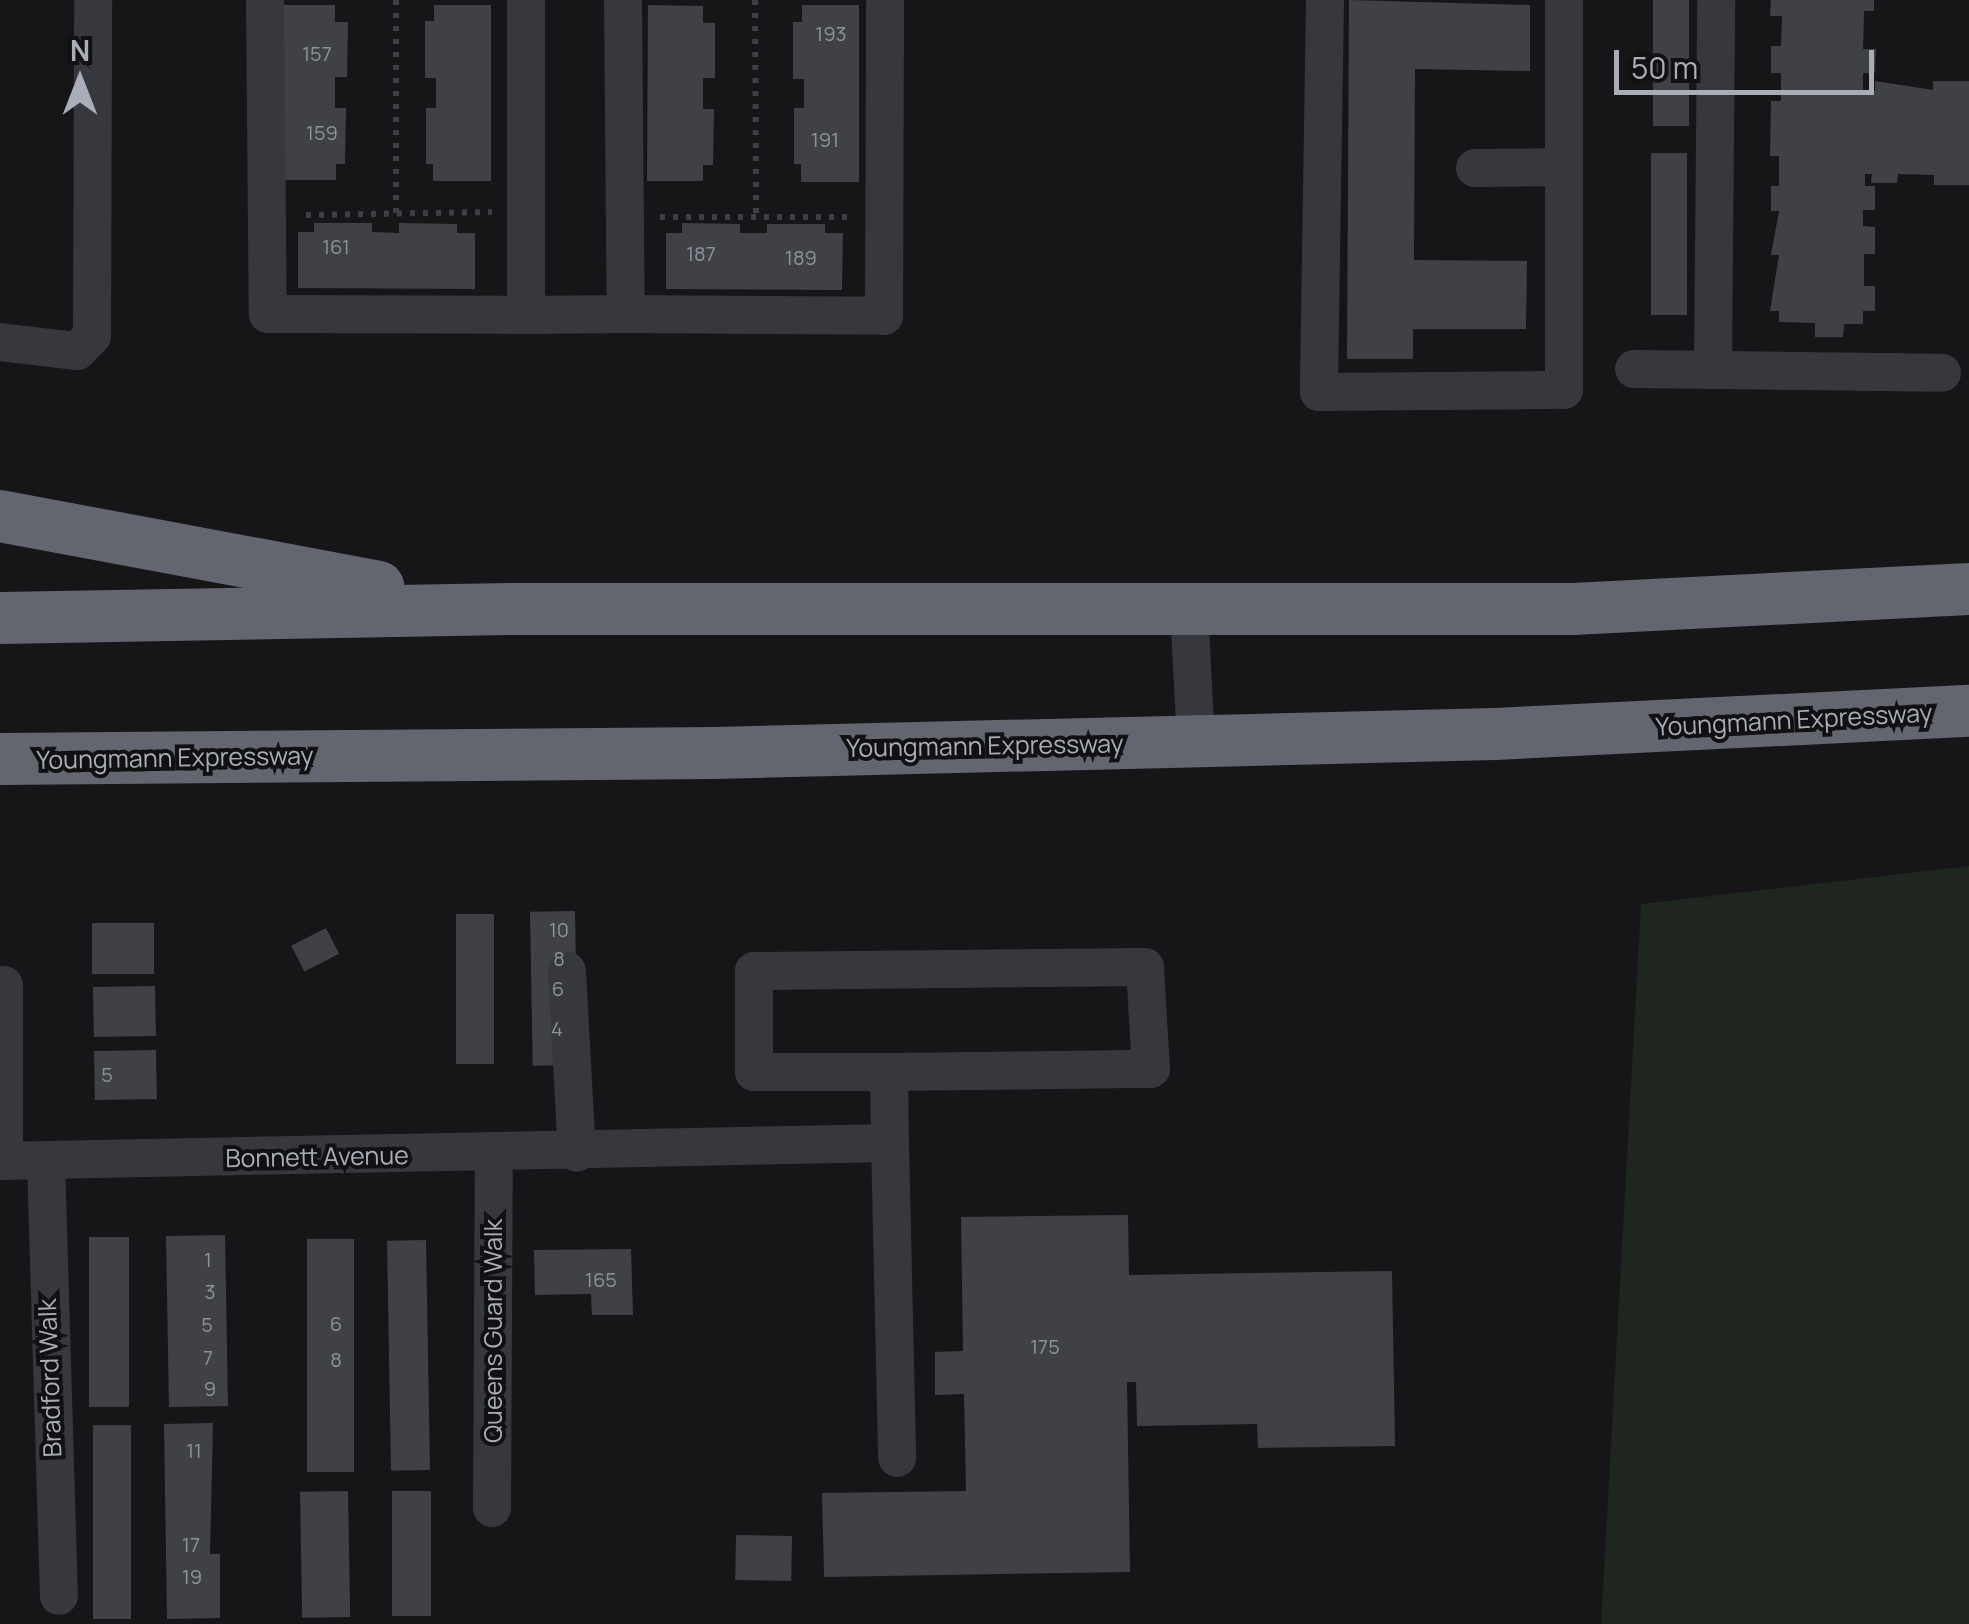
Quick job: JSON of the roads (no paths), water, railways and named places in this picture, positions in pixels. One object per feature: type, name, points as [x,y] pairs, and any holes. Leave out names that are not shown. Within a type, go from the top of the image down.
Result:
[{"type":"highway","points":[[0,516],[181,555],[513,609]]},
{"type":"highway","points":[[0,618],[513,609],[1572,609],[1969,590]]},
{"type":"highway","name":"Youngmann Expressway","points":[[0,760],[1196,741],[1969,711]]},
{"type":"street","points":[[0,342],[76,351],[92,336],[93,0]]},
{"type":"street","points":[[265,0],[268,314],[884,316],[885,0]]},
{"type":"street","points":[[526,0],[526,315]]},
{"type":"street","points":[[624,0],[626,314]]},
{"type":"street","points":[[1324,0],[1320,392],[1564,390],[1564,0]]},
{"type":"street","points":[[1713,367],[1716,0]]},
{"type":"street","points":[[1475,168],[1564,166]]},
{"type":"street","points":[[1634,369],[1942,372]]},
{"type":"street","points":[[1190,609],[1196,741]]},
{"type":"street","points":[[1145,968],[1151,1069],[889,1072],[754,1072],[754,971],[1145,968]]},
{"type":"street","points":[[567,972],[577,1152]]},
{"type":"street","points":[[2,1161],[4,985]]},
{"type":"street","points":[[889,1072],[897,1458]]},
{"type":"street","name":"Bonnett Avenue","points":[[2,1161],[634,1152],[890,1143]]},
{"type":"street","name":"Queens Guard Walk","points":[[492,1508],[494,1154]]},
{"type":"street","name":"Bradford Walk","points":[[46,1161],[59,1596]]}]
